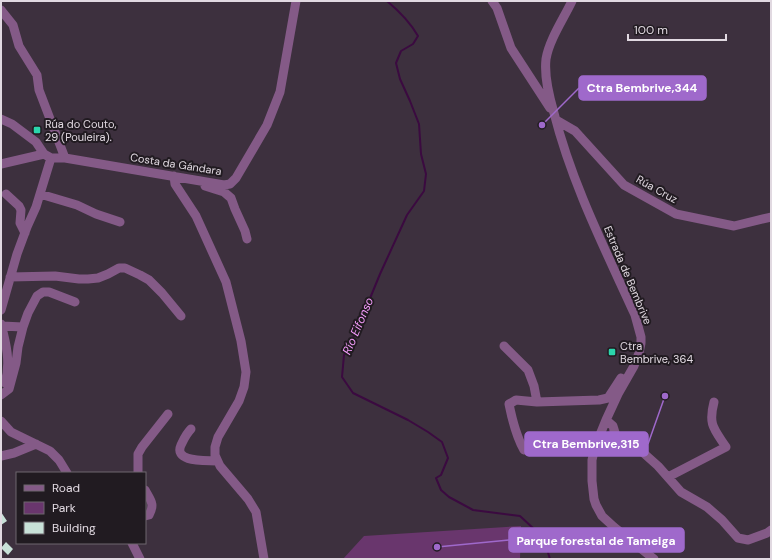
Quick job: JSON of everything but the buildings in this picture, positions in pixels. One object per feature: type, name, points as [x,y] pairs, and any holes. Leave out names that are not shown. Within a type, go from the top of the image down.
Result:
[{"type":"street","name":"Costa da Gándara","points":[[1,164],[47,156],[224,185],[230,184],[236,178],[267,125],[280,92],[296,1]]},
{"type":"street","points":[[492,1],[497,8],[511,48],[555,117]]},
{"type":"street","name":"Estrada de Bembrive","points":[[572,1],[550,46],[546,58],[547,81],[555,117],[569,164],[584,202],[638,323],[641,337],[640,348],[634,366],[618,394],[595,447],[592,460],[594,499],[602,516],[654,559]]},
{"type":"street","points":[[1,10],[13,25],[19,46],[37,75],[39,90],[65,158]]},
{"type":"street","name":"Rúa Cruz","points":[[555,117],[574,131],[624,185],[676,214],[734,226],[771,217]]},
{"type":"street","points":[[1,119],[12,124],[36,142],[47,156],[40,194],[17,254],[1,310]]},
{"type":"street","points":[[174,176],[175,184],[196,216],[226,282],[241,341],[246,372],[244,387],[239,401],[218,437],[215,447],[215,455],[220,466],[248,499],[256,512],[264,559]]},
{"type":"street","points":[[186,178],[191,183],[224,192],[231,198],[247,239]]},
{"type":"street","points":[[6,194],[22,210],[20,223],[25,233]]},
{"type":"street","points":[[40,194],[77,205],[96,214],[120,222]]},
{"type":"street","points":[[10,277],[55,276],[88,279],[98,278],[119,268],[125,268],[149,280],[162,293],[180,316]]},
{"type":"street","points":[[1,394],[10,389],[23,327],[28,313],[38,296],[43,292],[49,292],[75,302]]},
{"type":"street","points":[[1,394],[7,376],[8,362],[7,346],[1,325],[23,327]]},
{"type":"street","points":[[504,346],[528,370],[534,386],[537,402]]},
{"type":"street","points":[[524,450],[519,441],[509,404],[516,400],[537,402],[599,400],[608,398],[624,374],[630,374]]},
{"type":"street","points":[[668,477],[726,447],[712,425],[711,414],[714,402]]},
{"type":"street","points":[[138,472],[138,454],[168,414]]},
{"type":"street","points":[[1,420],[11,432],[50,451],[59,460],[66,472]]},
{"type":"street","points":[[606,420],[613,426],[618,442],[622,446],[632,445],[639,449],[658,466],[681,492],[707,507],[722,520],[738,538],[748,540],[771,530]]},
{"type":"street","points":[[191,429],[186,435],[179,449],[183,457],[217,461]]},
{"type":"street","points":[[1,456],[14,454],[36,444]]},
{"type":"street","points":[[146,492],[151,500],[152,508],[149,515],[146,516]]},
{"type":"street","points":[[132,544],[140,559]]},
{"type":"green space","points":[[610,428],[612,429],[618,451],[599,455]]},
{"type":"green space","points":[[521,526],[520,559],[343,559],[364,536]]},
{"type":"waterway","name":"Río Eifonso","points":[[387,1],[404,17],[418,36],[413,44],[401,51],[396,63],[400,79],[419,124],[421,154],[426,174],[424,191],[407,215],[380,274],[357,330],[344,355],[342,377],[353,393],[408,420],[442,442],[448,458],[441,475],[436,478],[441,490],[449,497],[473,510],[520,516],[534,529],[545,543],[550,559]]},
{"type":"place","name":"Ctra Bembrive,344","points":[[542,125]]},
{"type":"place","name":"Rúa do Couto, 29 (Pouleira).","points":[[37,130]]},
{"type":"place","name":"Ctra Bembrive, 364","points":[[612,352]]},
{"type":"place","name":"Ctra Bembrive,315","points":[[665,396]]},
{"type":"place","name":"Parque forestal de Tameiga","points":[[437,547]]}]
